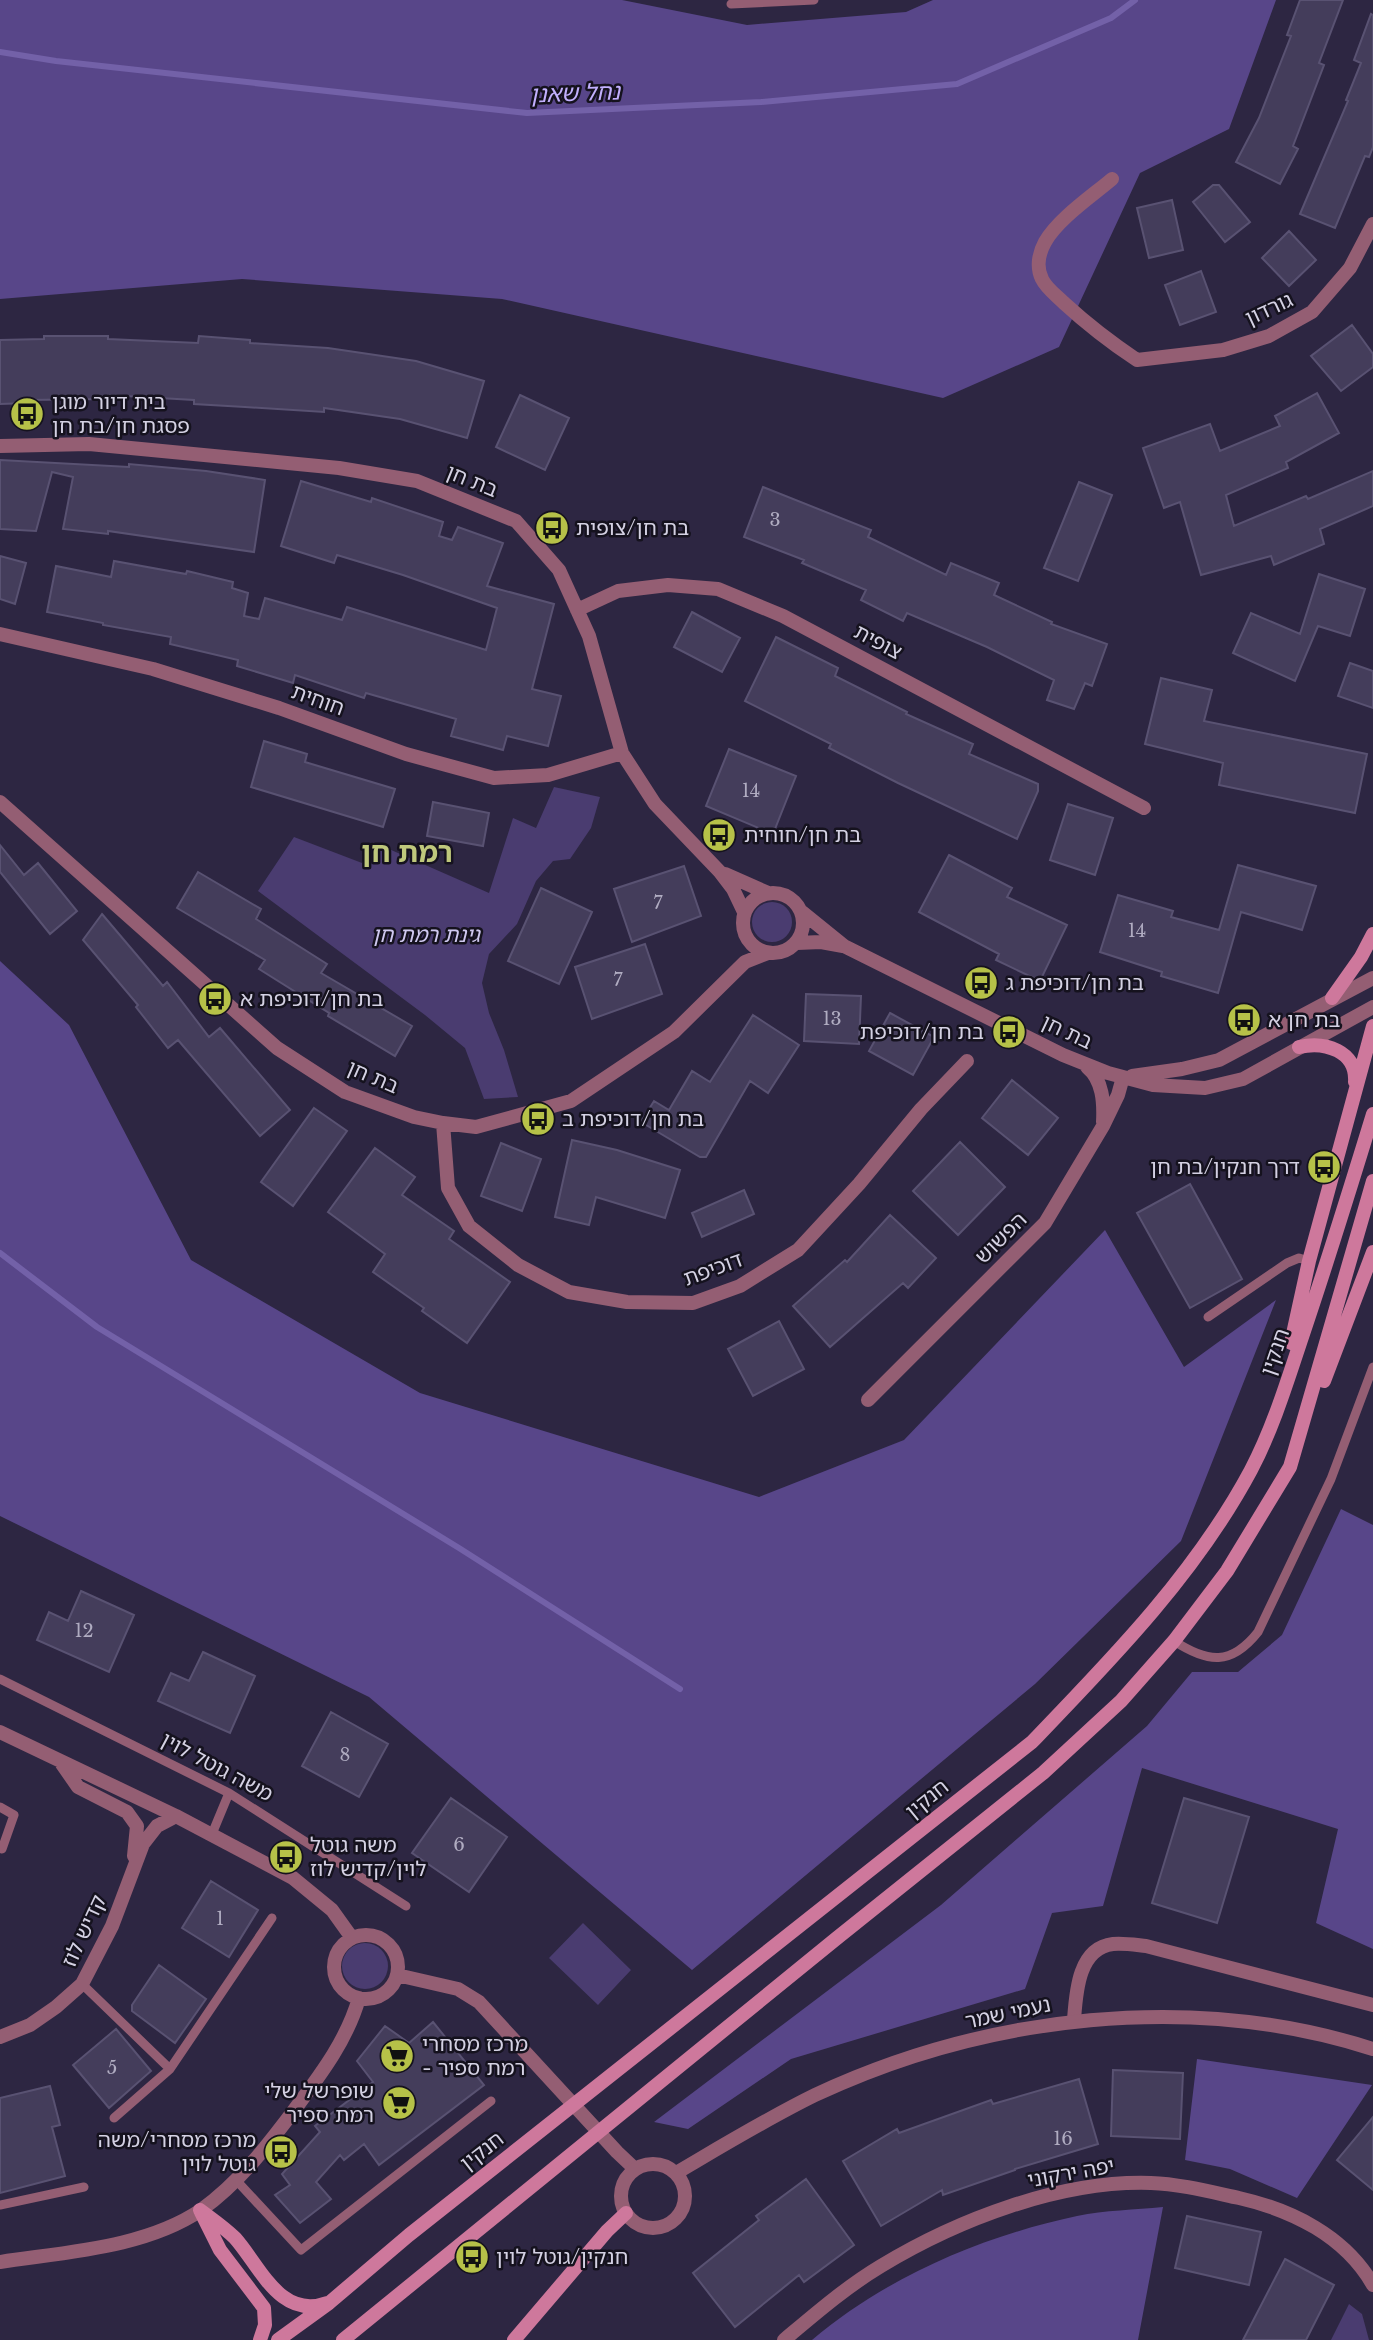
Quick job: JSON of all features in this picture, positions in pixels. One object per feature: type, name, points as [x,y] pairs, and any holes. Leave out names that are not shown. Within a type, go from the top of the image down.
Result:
[{"type":"main road","points":[[1332,998],[1361,957],[1373,934]]},
{"type":"main road","points":[[1275,1416],[1310,1261],[1373,1026]]},
{"type":"main road","points":[[1299,1047],[1322,1046],[1348,1057],[1356,1073],[1355,1095]]},
{"type":"main road","name":"חנקין","points":[[278,2340],[1032,1742],[1093,1678],[1147,1617],[1209,1537],[1251,1470],[1275,1416],[1373,1115]]},
{"type":"main road","points":[[1290,1467],[1373,1181]]},
{"type":"main road","points":[[343,2340],[1043,1773],[1121,1701],[1174,1641],[1227,1571],[1290,1467],[1373,1252]]},
{"type":"main road","points":[[200,2210],[235,2238],[281,2297],[304,2305],[320,2306],[329,2302]]},
{"type":"main road","points":[[200,2210],[220,2250],[264,2308],[265,2325],[260,2340]]},
{"type":"main road","points":[[514,2340],[607,2231],[626,2213]]},
{"type":"street","name":"גורדון","points":[[1112,178],[1053,232],[1040,253],[1038,267],[1042,279],[1057,297],[1095,332],[1137,360],[1223,350],[1269,336],[1312,312],[1350,268],[1373,224]]},
{"type":"street","name":"בת חן","points":[[0,446],[89,444],[339,468],[417,481],[516,521],[559,570],[589,636],[622,753],[655,804],[720,872],[733,889],[744,912]]},
{"type":"street","name":"צופית","points":[[577,610],[618,591],[668,585],[718,589],[783,616],[1144,807]]},
{"type":"street","name":"חוחית","points":[[0,634],[153,669],[279,708],[406,754],[494,778],[548,775],[622,753]]},
{"type":"street","name":"בת חן","points":[[0,802],[277,1048],[345,1092],[443,1124],[476,1127],[571,1101],[674,1032],[737,968],[752,958],[768,953]]},
{"type":"street","name":"בת חן","points":[[720,872],[768,893]]},
{"type":"street","points":[[737,968],[742,954],[744,912],[758,896],[779,893],[788,896],[797,903],[802,912],[802,933],[797,943],[789,950],[768,953],[750,943],[744,933]]},
{"type":"street","name":"בת חן","points":[[802,912],[845,946],[1083,1064],[1153,1085],[1205,1088],[1243,1079],[1373,1007]]},
{"type":"street","name":"בת חן","points":[[797,943],[821,942],[845,946]]},
{"type":"street","name":"בת חן","points":[[1123,1077],[1182,1069],[1219,1060],[1373,978]]},
{"type":"street","name":"דוכיפת","points":[[443,1124],[448,1188],[469,1226],[518,1265],[569,1292],[627,1302],[693,1303],[740,1286],[798,1250],[859,1184],[921,1108],[967,1060]]},
{"type":"street","points":[[1083,1064],[1093,1071],[1102,1093],[1102,1126]]},
{"type":"street","name":"הפשוש","points":[[868,1400],[1045,1223],[1102,1126],[1118,1095],[1123,1077]]},
{"type":"street","points":[[0,1732],[212,1834],[301,1884],[332,1910],[352,1938]]},
{"type":"street","points":[[61,1761],[78,1787],[127,1812],[136,1826],[133,1871]]},
{"type":"street","name":"קדיש לוז","points":[[0,2037],[30,2025],[82,1984],[111,1926],[143,1844],[164,1820],[176,1816]]},
{"type":"street","points":[[370,1935],[386,1942],[396,1957],[397,1975],[393,1984],[378,1996],[359,1998],[342,1988],[334,1971],[338,1951],[352,1938],[370,1935]]},
{"type":"street","points":[[1074,2020],[1077,1983],[1084,1967],[1094,1954],[1111,1944],[1146,1946],[1373,2006]]},
{"type":"street","points":[[397,1975],[458,1989],[480,2002],[635,2169]]},
{"type":"street","points":[[0,2262],[111,2245],[163,2229],[200,2210],[236,2180],[276,2134],[335,2054],[350,2027],[359,1998]]},
{"type":"street","name":"נעמי שמר","points":[[677,2173],[816,2095],[884,2068],[945,2048],[1074,2020],[1152,2017],[1232,2019],[1332,2035],[1373,2049]]},
{"type":"street","points":[[652,2163],[661,2164],[677,2173],[685,2192],[681,2213],[673,2221],[653,2228],[633,2221],[626,2213],[621,2198],[629,2175],[635,2169],[652,2163]]},
{"type":"street","name":"יפה ירקוני","points":[[784,2340],[835,2298],[880,2266],[935,2237],[989,2214],[1045,2196],[1104,2185],[1152,2183],[1201,2189],[1253,2201],[1297,2216],[1334,2240],[1363,2267],[1373,2285]]},
{"type":"lane","points":[[731,4],[814,0]]},
{"type":"lane","points":[[1208,1317],[1287,1263],[1299,1258],[1310,1261]]},
{"type":"lane","points":[[1174,1641],[1196,1655],[1219,1658],[1232,1656],[1247,1646],[1258,1632],[1331,1479],[1373,1367]]},
{"type":"lane","name":"משה גוטל לוין","points":[[0,1679],[229,1793],[406,1906]]},
{"type":"lane","points":[[212,1834],[229,1793]]},
{"type":"lane","points":[[0,1807],[14,1815],[2,1850]]},
{"type":"lane","points":[[114,2118],[170,2069],[272,1919]]},
{"type":"lane","points":[[82,1984],[170,2069]]},
{"type":"lane","points":[[236,2180],[301,2250],[491,2101]]},
{"type":"lane","points":[[0,2205],[84,2187]]},
{"type":"green space","name":"גינת רמת חן","points":[[554,787],[600,797],[591,828],[570,859],[553,861],[536,881],[517,924],[489,954],[482,983],[489,1013],[504,1050],[518,1097],[484,1099],[465,1048],[425,1015],[258,891],[294,837],[362,863],[373,842],[489,893],[513,818],[536,828]]},
{"type":"green space","points":[[772,902],[780,903],[786,908],[791,914],[791,930],[786,936],[780,941],[772,942],[764,941],[758,936],[753,930],[752,922],[753,914],[758,908],[764,903]]},
{"type":"green space","points":[[583,1923],[631,1970],[598,2005],[549,1958]]},
{"type":"green space","points":[[365,1943],[381,1950],[388,1966],[381,1982],[365,1989],[349,1982],[342,1966],[349,1950]]},
{"type":"green space","points":[[1349,2304],[1362,2314],[1369,2340],[1331,2340]]},
{"type":"shaded area","points":[[0,0],[622,0],[747,25],[906,12],[933,0],[1276,0],[1229,129],[1140,173],[1059,347],[943,398],[502,299],[242,279],[0,299]]},
{"type":"shaded area","points":[[0,961],[69,1025],[191,1260],[420,1393],[759,1497],[904,1440],[1105,1230],[1184,1367],[1276,1300],[1181,1541],[1035,1684],[692,1970],[369,1697],[0,1516]]},
{"type":"shaded area","points":[[1341,1509],[1373,1525],[1373,1949],[1316,1923],[1338,1829],[1142,1768],[1103,1906],[1052,1913],[1025,1989],[791,2059],[688,2129],[654,2122],[941,1905],[1147,1726],[1192,1672],[1238,1672],[1282,1635]]},
{"type":"shaded area","points":[[1197,2059],[1372,2085],[1297,2198],[1230,2169],[1185,2160]]},
{"type":"shaded area","points":[[1163,2207],[1138,2340],[812,2340],[871,2297],[904,2278],[971,2247],[1042,2224],[1077,2216]]},
{"type":"building","points":[[1300,0],[1343,0],[1319,63],[1324,65],[1293,146],[1298,149],[1280,184],[1236,162],[1259,118],[1291,36],[1287,35]]},
{"type":"building","points":[[1371,14],[1373,147],[1369,157],[1365,156],[1335,228],[1300,214],[1348,101],[1346,100],[1361,63],[1354,60]]},
{"type":"building","points":[[1213,185],[1219,185],[1250,222],[1225,242],[1193,202]]},
{"type":"building","points":[[1172,200],[1183,250],[1149,258],[1137,208]]},
{"type":"building","points":[[1289,231],[1316,260],[1289,286],[1262,258]]},
{"type":"building","points":[[1201,271],[1216,312],[1180,325],[1165,285]]},
{"type":"building","points":[[1352,325],[1373,354],[1373,367],[1341,391],[1311,356]]},
{"type":"building","points":[[44,336],[108,336],[108,339],[198,343],[199,336],[250,340],[250,343],[328,348],[416,361],[484,381],[467,438],[400,419],[324,408],[324,412],[194,404],[194,400],[108,395],[108,399],[26,400],[27,403],[0,404],[0,340],[44,339]]},
{"type":"building","points":[[1317,393],[1339,433],[1286,462],[1288,468],[1226,495],[1234,526],[1306,496],[1308,499],[1373,471],[1373,506],[1320,529],[1324,544],[1274,565],[1271,556],[1201,575],[1180,502],[1164,508],[1143,448],[1210,424],[1220,451],[1280,426],[1275,416]]},
{"type":"building","points":[[520,395],[569,418],[545,470],[496,447]]},
{"type":"building","points":[[0,460],[129,467],[129,464],[265,480],[254,552],[108,531],[108,534],[63,529],[73,477],[52,472],[36,531],[0,529]]},
{"type":"building","points":[[301,481],[371,502],[372,498],[443,522],[439,536],[452,540],[458,527],[503,543],[487,586],[554,604],[532,689],[561,696],[548,746],[507,736],[503,750],[451,736],[456,719],[366,693],[364,698],[295,675],[293,683],[237,666],[238,660],[170,644],[171,637],[47,612],[56,566],[111,577],[114,561],[186,574],[187,571],[233,582],[232,588],[248,593],[244,616],[259,619],[265,598],[342,620],[347,607],[486,650],[497,608],[337,555],[334,563],[281,546]]},
{"type":"building","points":[[1079,482],[1112,495],[1078,581],[1044,568]]},
{"type":"building","points":[[763,487],[871,530],[868,537],[946,575],[951,563],[999,583],[994,595],[1052,622],[1051,624],[1107,644],[1092,686],[1085,683],[1074,709],[1047,700],[1054,680],[987,647],[907,613],[903,621],[861,600],[866,590],[802,563],[804,560],[744,537]]},
{"type":"building","points":[[0,556],[26,563],[15,604],[0,599]]},
{"type":"building","points":[[1319,574],[1365,589],[1350,636],[1318,626],[1295,681],[1233,653],[1251,613],[1300,634]]},
{"type":"building","points":[[692,612],[740,638],[722,672],[674,647]]},
{"type":"building","points":[[776,637],[838,668],[835,676],[907,712],[906,714],[973,744],[969,754],[1038,784],[1038,791],[1017,839],[829,748],[831,744],[745,701]]},
{"type":"building","points":[[1350,663],[1373,671],[1373,708],[1338,696]]},
{"type":"building","points":[[1161,678],[1212,690],[1204,721],[1367,754],[1355,813],[1219,785],[1223,763],[1145,744]]},
{"type":"building","points":[[264,741],[307,754],[305,762],[395,789],[383,827],[251,787]]},
{"type":"building","points":[[729,749],[796,776],[773,834],[706,806]]},
{"type":"building","points":[[433,802],[489,813],[483,846],[427,836]]},
{"type":"building","points":[[1068,804],[1113,818],[1095,875],[1050,860]]},
{"type":"building","points":[[0,845],[24,875],[38,863],[77,911],[50,934],[0,872]]},
{"type":"building","points":[[949,855],[1012,888],[1007,897],[1067,925],[1040,981],[996,960],[999,954],[919,912]]},
{"type":"building","points":[[1238,865],[1316,886],[1302,930],[1241,912],[1218,993],[1161,976],[1162,972],[1100,952],[1118,895],[1173,911],[1171,917],[1219,930]]},
{"type":"building","points":[[684,866],[701,916],[632,942],[614,889]]},
{"type":"building","points":[[198,872],[261,909],[256,919],[327,964],[321,973],[412,1026],[395,1056],[328,1016],[329,1013],[259,969],[265,960],[177,908]]},
{"type":"building","points":[[541,888],[592,912],[559,984],[508,961]]},
{"type":"building","points":[[102,914],[163,986],[167,982],[209,1037],[220,1028],[290,1110],[260,1136],[178,1040],[168,1048],[136,1007],[138,1005],[83,940]]},
{"type":"building","points":[[645,944],[662,994],[592,1019],[575,967]]},
{"type":"building","points":[[806,994],[861,996],[859,1044],[804,1041]]},
{"type":"building","points":[[890,1013],[934,1037],[913,1075],[869,1051]]},
{"type":"building","points":[[753,1015],[799,1045],[768,1093],[750,1081],[706,1157],[700,1157],[641,1122],[654,1101],[669,1110],[692,1071],[710,1082]]},
{"type":"building","points":[[1012,1080],[1058,1118],[1028,1155],[982,1118]]},
{"type":"building","points":[[314,1108],[347,1131],[293,1206],[261,1182]]},
{"type":"building","points":[[572,1140],[617,1150],[680,1170],[665,1218],[596,1197],[589,1225],[555,1217]]},
{"type":"building","points":[[960,1142],[1005,1187],[958,1235],[913,1191]]},
{"type":"building","points":[[501,1143],[541,1159],[522,1211],[481,1196]]},
{"type":"building","points":[[375,1148],[415,1177],[402,1195],[454,1231],[449,1239],[510,1282],[467,1343],[373,1272],[385,1254],[328,1212]]},
{"type":"building","points":[[1190,1184],[1242,1279],[1190,1308],[1137,1213]]},
{"type":"building","points":[[744,1190],[754,1214],[702,1237],[692,1213]]},
{"type":"building","points":[[890,1215],[936,1258],[908,1288],[903,1283],[830,1347],[793,1306],[845,1260],[847,1262]]},
{"type":"building","points":[[779,1321],[804,1369],[753,1396],[728,1349]]},
{"type":"building","points":[[81,1591],[134,1615],[109,1672],[37,1640],[49,1612],[68,1621]]},
{"type":"building","points":[[203,1652],[255,1676],[230,1733],[158,1701],[171,1673],[189,1681]]},
{"type":"building","points":[[331,1712],[388,1744],[359,1797],[302,1766]]},
{"type":"building","points":[[451,1798],[507,1837],[469,1892],[412,1853]]},
{"type":"building","points":[[1184,1798],[1249,1817],[1217,1923],[1152,1903]]},
{"type":"building","points":[[211,1881],[258,1910],[229,1957],[182,1928]]},
{"type":"building","points":[[159,1965],[206,1999],[175,2043],[132,2011],[132,2005]]},
{"type":"building","points":[[433,2022],[484,2085],[379,2165],[364,2144],[344,2160],[340,2155],[316,2182],[331,2199],[300,2223],[275,2195],[290,2185],[282,2174],[320,2132],[315,2126],[373,2082],[357,2061],[385,2026],[409,2043]]},
{"type":"building","points":[[116,2029],[151,2071],[109,2108],[73,2065]]},
{"type":"building","points":[[1113,2070],[1183,2073],[1180,2139],[1111,2136]]},
{"type":"building","points":[[1079,2079],[1098,2144],[1015,2169],[943,2195],[942,2190],[881,2226],[843,2161],[897,2129],[899,2133],[991,2100],[993,2104]]},
{"type":"building","points":[[50,2086],[60,2125],[52,2127],[65,2176],[0,2193],[0,2098]]},
{"type":"building","points":[[1373,2117],[1373,2190],[1337,2160]]},
{"type":"building","points":[[806,2179],[854,2245],[804,2282],[799,2275],[735,2327],[693,2273],[759,2220],[756,2216]]},
{"type":"building","points":[[1187,2216],[1261,2232],[1249,2285],[1175,2268]]},
{"type":"building","points":[[1285,2259],[1334,2285],[1306,2340],[1243,2340]]},
{"type":"waterway","name":"נחל שאנן","points":[[0,52],[56,61],[527,113],[761,102],[957,84],[1111,18],[1135,0]]},
{"type":"waterway","points":[[0,1253],[97,1327],[459,1548],[680,1689]]},
{"type":"place","name":"בית דיור מוגן פסגת חן/בת חן","points":[[27,414]]},
{"type":"place","name":"בת חן/צופית","points":[[552,528]]},
{"type":"place","name":"בת חן/חוחית","points":[[719,835]]},
{"type":"place","name":"בת חן/דוכיפת ג","points":[[981,983]]},
{"type":"place","name":"בת חן/דוכיפת א","points":[[215,999]]},
{"type":"place","name":"בת חן א","points":[[1244,1020]]},
{"type":"place","name":"בת חן/דוכיפת","points":[[1009,1032]]},
{"type":"place","name":"בת חן/דוכיפת ב","points":[[538,1119]]},
{"type":"place","name":"דרך חנקין/בת חן","points":[[1324,1167]]},
{"type":"place","name":"משה גוטל לוין/קדיש לוז","points":[[286,1857]]},
{"type":"place","name":"מרכז מסחרי - רמת ספיר","points":[[397,2056]]},
{"type":"place","name":"שופרשל שלי רמת ספיר","points":[[399,2103]]},
{"type":"place","name":"מרכז מסחרי/משה גוטל לוין","points":[[281,2152]]},
{"type":"place","name":"חנקין/גוטל לוין","points":[[472,2257]]},
{"type":"district","name":"רמת חן","points":[[407,852]]}]
